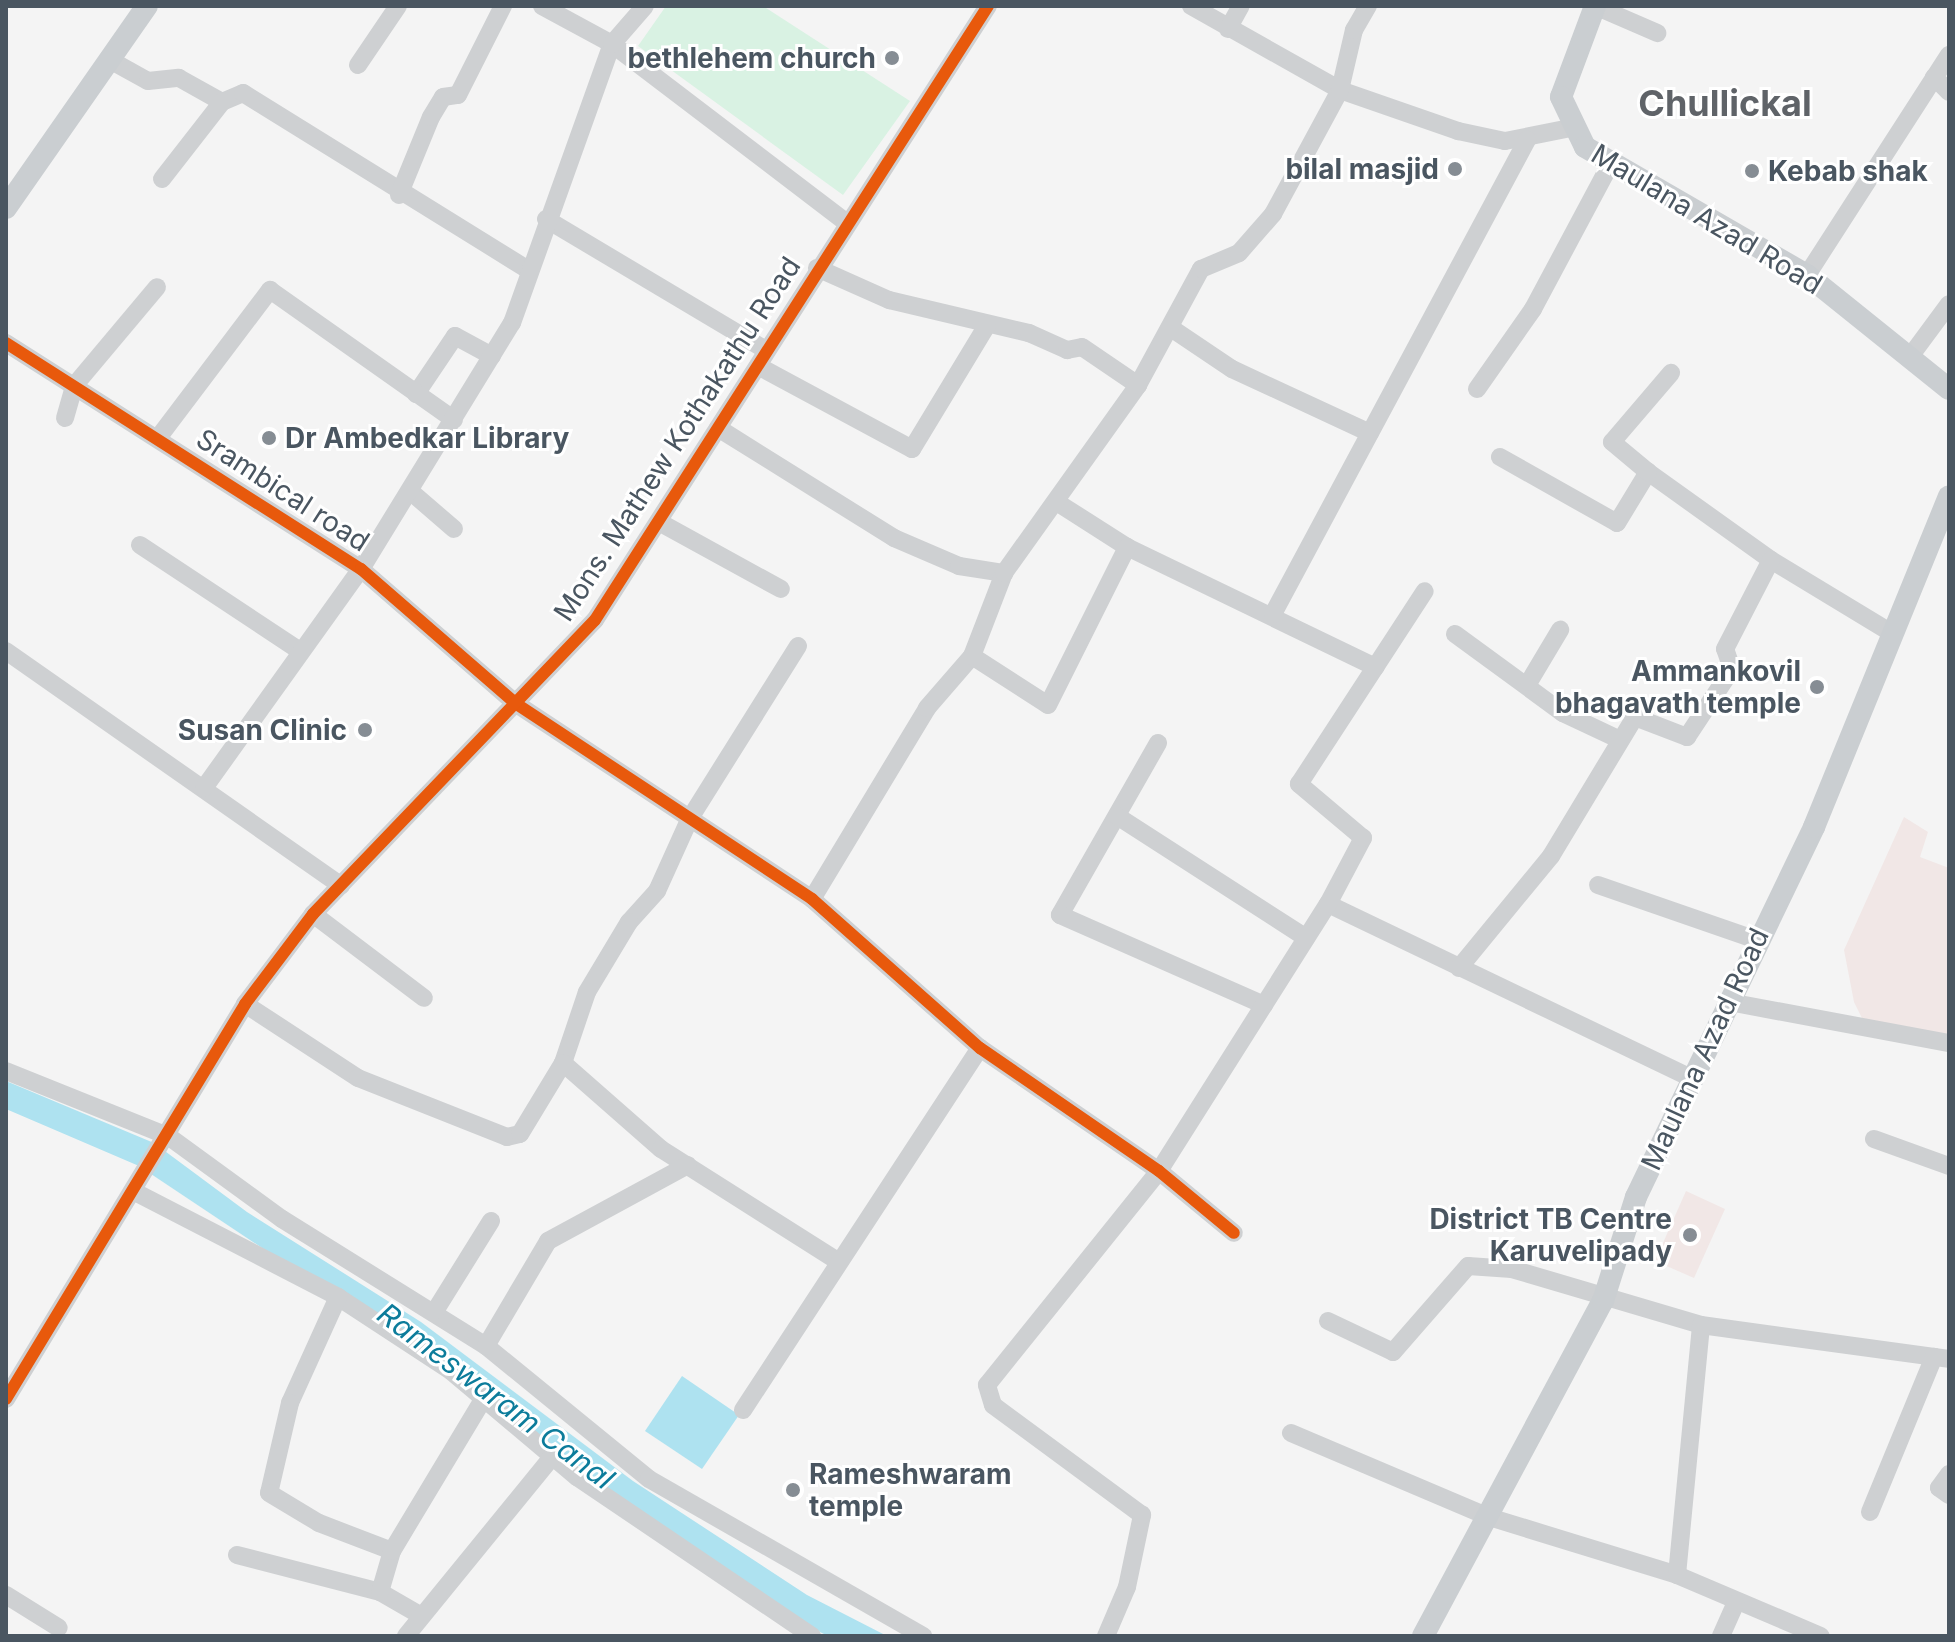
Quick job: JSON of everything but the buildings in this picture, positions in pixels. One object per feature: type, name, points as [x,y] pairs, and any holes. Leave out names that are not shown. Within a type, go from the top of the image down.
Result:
[{"type":"main road","points":[[6,208],[147,6]]},
{"type":"main road","name":"Maulana Azad Road","points":[[1595,6],[1561,97],[1570,128],[1612,161],[1807,275],[1912,354],[1949,389]]},
{"type":"main road","name":"Maulana Azad Road","points":[[1423,1636],[1603,1301],[1636,1197],[1689,1077],[1729,1002],[1754,939],[1814,827],[1890,632],[1949,496]]},
{"type":"street","points":[[358,65],[398,6]]},
{"type":"street","points":[[399,195],[431,117],[443,97],[458,95],[503,6]]},
{"type":"street","points":[[542,6],[612,44],[847,223]]},
{"type":"street","points":[[204,788],[361,569],[492,356],[529,270],[612,44],[645,6]]},
{"type":"street","name":"Mons. Mathew Kothakathu Road","points":[[6,1399],[245,1004],[313,914],[595,620],[763,359],[817,268],[988,6]]},
{"type":"street","points":[[1191,6],[1340,90],[1458,131],[1527,140],[1570,128]]},
{"type":"street","points":[[1228,29],[1241,6]]},
{"type":"street","points":[[812,899],[927,708],[972,656],[1004,573],[1058,503],[1138,385],[1201,269],[1239,253],[1273,214],[1340,90],[1354,30],[1368,6]]},
{"type":"street","points":[[1595,6],[1657,33]]},
{"type":"street","points":[[1807,275],[1949,55]]},
{"type":"street","points":[[110,60],[148,81],[179,78],[222,102]]},
{"type":"street","points":[[1934,77],[1949,92]]},
{"type":"street","points":[[162,179],[222,102],[243,93],[399,195],[529,270]]},
{"type":"street","points":[[1273,614],[1527,140]]},
{"type":"street","points":[[1477,389],[1533,309],[1612,161]]},
{"type":"street","points":[[546,219],[763,359],[912,449],[987,325]]},
{"type":"street","points":[[817,268],[889,300],[1082,347],[1138,385]]},
{"type":"street","points":[[65,418],[74,386],[157,287]]},
{"type":"street","points":[[158,438],[270,290],[454,420]]},
{"type":"street","points":[[1912,354],[1949,304]]},
{"type":"street","points":[[1171,328],[1232,369],[1370,433]]},
{"type":"street","points":[[416,394],[455,336],[492,356]]},
{"type":"street","name":"Srambical road","points":[[6,343],[361,569],[515,703],[812,899],[980,1048],[1159,1171],[1234,1233]]},
{"type":"street","points":[[1671,373],[1612,442],[1648,472],[1771,560],[1890,632]]},
{"type":"street","points":[[718,428],[894,538],[959,566],[1004,573]]},
{"type":"street","points":[[1500,457],[1617,523],[1648,472]]},
{"type":"street","points":[[410,491],[454,529]]},
{"type":"street","points":[[1058,503],[1127,547],[1273,614],[1375,667]]},
{"type":"street","points":[[659,522],[781,589]]},
{"type":"street","points":[[140,545],[300,651]]},
{"type":"street","points":[[972,656],[1048,705],[1127,547]]},
{"type":"street","points":[[1459,968],[1551,856],[1635,717],[1687,737],[1732,669],[1725,649],[1771,560]]},
{"type":"street","points":[[1106,1636],[1131,1573],[1142,1515],[985,1398],[987,1385],[1159,1171],[1328,904],[1363,838],[1299,784],[1425,591]]},
{"type":"street","points":[[1529,682],[1560,630]]},
{"type":"street","points":[[1455,634],[1529,682],[1563,713],[1620,740]]},
{"type":"street","points":[[245,1004],[358,1078],[507,1137],[520,1134],[563,1063],[587,992],[629,922],[657,891],[690,818],[798,646]]},
{"type":"street","points":[[6,651],[341,886]]},
{"type":"street","points":[[1158,743],[1060,915],[1264,1005]]},
{"type":"street","points":[[1117,816],[1306,938]]},
{"type":"street","points":[[1598,885],[1754,939]]},
{"type":"street","points":[[1328,904],[1689,1077]]},
{"type":"street","points":[[313,914],[424,998]]},
{"type":"street","points":[[1729,1002],[1949,1043]]},
{"type":"street","points":[[743,1410],[836,1260],[980,1048]]},
{"type":"street","points":[[563,1063],[688,1165],[836,1260]]},
{"type":"street","points":[[6,1071],[166,1138],[282,1219],[435,1311],[486,1346],[649,1479],[923,1636]]},
{"type":"street","points":[[1874,1139],[1949,1166]]},
{"type":"street","points":[[486,1346],[548,1241],[688,1165]]},
{"type":"street","points":[[135,1189],[338,1297],[484,1398],[553,1456],[791,1632],[812,1636]]},
{"type":"street","points":[[435,1311],[491,1221]]},
{"type":"street","points":[[1328,1321],[1393,1352],[1468,1266],[1512,1269],[1603,1301],[1701,1325],[1941,1358],[1870,1512]]},
{"type":"street","points":[[338,1297],[295,1387],[269,1493],[319,1523],[392,1551]]},
{"type":"street","points":[[1677,1575],[1701,1325]]},
{"type":"street","points":[[380,1592],[392,1551],[484,1398]]},
{"type":"street","points":[[1291,1433],[1489,1517],[1677,1575],[1735,1604],[1821,1636]]},
{"type":"street","points":[[406,1636],[420,1615],[553,1456]]},
{"type":"street","points":[[1949,1474],[1939,1488],[1949,1495]]},
{"type":"street","points":[[237,1555],[380,1592],[420,1615]]},
{"type":"street","points":[[6,1595],[59,1628]]},
{"type":"street","points":[[1721,1636],[1735,1604]]},
{"type":"shaded area","points":[[1904,817],[1928,832],[1920,857],[1949,868],[1949,1038],[1863,1020],[1854,1002],[1844,950]]},
{"type":"shaded area","name":"District TB Centre Karuvelipady","points":[[1686,1191],[1725,1209],[1694,1278],[1655,1261]]},
{"type":"green space","points":[[666,6],[763,6],[910,101],[843,195],[638,46]]},
{"type":"water","name":"Rameswaram Canal","points":[[6,1081],[154,1143],[247,1212],[421,1322],[633,1481],[807,1595],[887,1636],[828,1636],[794,1619],[651,1522],[513,1415],[139,1166],[6,1109]]},
{"type":"water","points":[[682,1376],[739,1415],[702,1469],[645,1431]]},
{"type":"cycle path","points":[[6,1399],[245,1004],[313,914],[595,620],[988,6]]},
{"type":"cycle path","points":[[6,343],[361,569],[515,703],[812,899],[980,1048],[1159,1171],[1234,1233]]},
{"type":"place","name":"bethlehem church","points":[[892,58]]},
{"type":"place","name":"bilal masjid","points":[[1455,169]]},
{"type":"place","name":"Kebab shak","points":[[1752,171]]},
{"type":"place","name":"Dr Ambedkar Library","points":[[269,438]]},
{"type":"place","name":"Ammankovil bhagavath temple","points":[[1817,687]]},
{"type":"place","name":"Susan Clinic","points":[[365,730]]},
{"type":"place","name":"District TB Centre Karuvelipady","points":[[1690,1235]]},
{"type":"place","name":"Rameshwaram temple","points":[[793,1490]]},
{"type":"district","name":"Chullickal","points":[[1725,104]]}]
